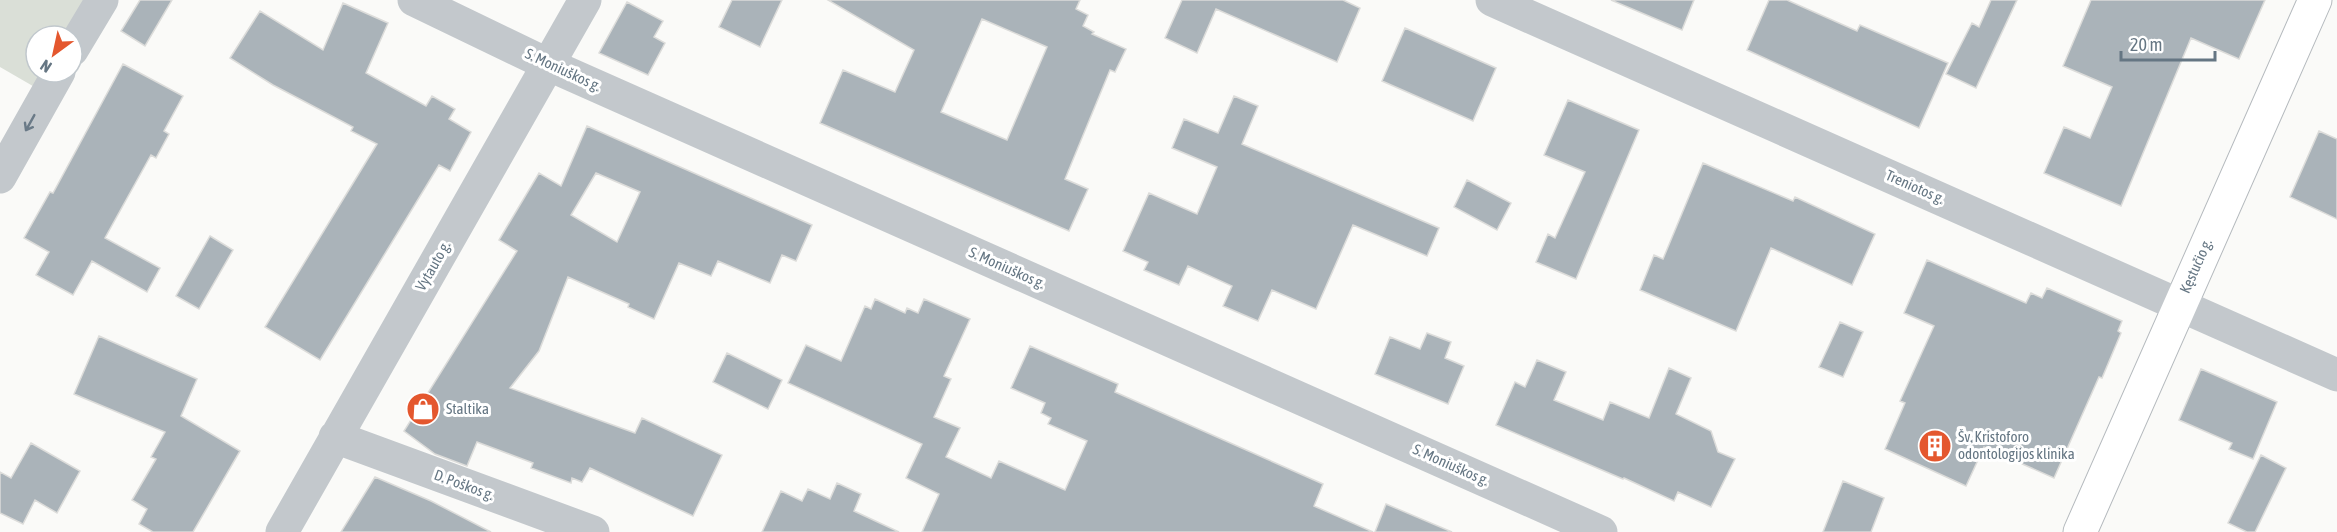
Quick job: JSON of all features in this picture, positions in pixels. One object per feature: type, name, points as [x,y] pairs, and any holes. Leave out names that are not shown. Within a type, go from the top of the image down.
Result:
[{"type":"main road","name":"Kęstučio g.","points":[[2079,532],[2315,0]]},
{"type":"street","points":[[84,30],[102,0]]},
{"type":"street","name":"S. Moniuškos g.","points":[[414,0],[547,64],[1601,532]]},
{"type":"street","name":"Vytauto g.","points":[[282,532],[585,0]]},
{"type":"street","name":"Treniotos g.","points":[[1492,0],[2337,375]]},
{"type":"street","points":[[0,177],[52,84]]},
{"type":"street","name":"D. Poškos g.","points":[[335,437],[593,532]]},
{"type":"shaded area","points":[[0,0],[91,0],[77,24],[24,24],[24,81],[0,67]]},
{"type":"shaded area","points":[[29,84],[41,84],[38,89]]},
{"type":"building","points":[[140,0],[172,0],[145,46],[121,31]]},
{"type":"building","points":[[732,0],[782,0],[760,47],[719,27]]},
{"type":"building","points":[[828,0],[1080,0],[1076,9],[1088,15],[1083,26],[1094,32],[1092,34],[1126,49],[1115,72],[1110,70],[1065,179],[1088,189],[1069,231],[820,123],[843,70],[895,92],[914,50]],"holes":[[[982,19],[1047,47],[1007,140],[941,112]]]},
{"type":"building","points":[[1182,0],[1343,0],[1360,8],[1337,62],[1216,9],[1197,53],[1165,38]]},
{"type":"building","points":[[1611,0],[1694,0],[1682,30]]},
{"type":"building","points":[[1769,0],[1787,0],[1857,31],[1860,25],[1948,63],[1919,128],[1747,50]]},
{"type":"building","points":[[1991,0],[2017,0],[1976,88],[1946,74],[1972,23],[1979,27]]},
{"type":"building","points":[[2091,0],[2265,0],[2239,59],[2191,38],[2121,206],[2044,173],[2064,127],[2090,138],[2112,87],[2063,66]]},
{"type":"building","points":[[627,2],[663,21],[654,37],[665,43],[648,75],[599,53]]},
{"type":"building","points":[[343,3],[388,23],[366,73],[426,106],[432,96],[455,109],[449,119],[471,132],[450,171],[439,165],[320,360],[265,327],[377,144],[351,131],[353,127],[273,85],[230,58],[260,11],[323,50]]},
{"type":"building","points":[[1405,28],[1496,68],[1473,121],[1382,81]]},
{"type":"building","points":[[123,64],[183,96],[164,131],[169,134],[156,158],[151,155],[105,238],[160,268],[147,292],[92,261],[73,295],[36,275],[49,252],[24,238],[50,192],[53,193]]},
{"type":"building","points":[[1234,96],[1258,106],[1242,144],[1439,228],[1427,256],[1353,225],[1316,309],[1272,290],[1258,321],[1223,306],[1232,286],[1188,266],[1179,285],[1144,270],[1148,262],[1123,251],[1149,193],[1197,214],[1217,167],[1172,148],[1184,119],[1218,133]]},
{"type":"building","points":[[1568,100],[1639,130],[1576,279],[1536,262],[1548,234],[1555,238],[1585,172],[1544,155]]},
{"type":"building","points":[[587,126],[812,225],[796,261],[782,255],[770,283],[718,261],[711,276],[679,263],[654,319],[628,307],[629,304],[568,277],[539,351],[510,388],[635,433],[642,418],[722,455],[693,516],[590,468],[582,482],[572,478],[571,483],[531,468],[533,463],[477,442],[467,466],[435,454],[404,431],[517,251],[499,240],[539,173],[561,186]],"holes":[[[596,173],[640,192],[617,242],[571,215]]]},
{"type":"building","points":[[2319,131],[2337,139],[2337,219],[2290,197]]},
{"type":"building","points":[[1703,163],[1793,201],[1795,197],[1875,234],[1852,285],[1771,248],[1736,331],[1640,290],[1654,255],[1663,259]]},
{"type":"building","points":[[1467,180],[1511,203],[1497,230],[1454,207]]},
{"type":"building","points":[[210,236],[233,250],[199,309],[176,296]]},
{"type":"building","points":[[1927,260],[2026,303],[2031,293],[2042,298],[2047,288],[2122,321],[2118,331],[2121,333],[2102,378],[2099,377],[2054,478],[1984,447],[1966,486],[1885,449],[1905,403],[1900,401],[1934,326],[1904,313]]},
{"type":"building","points":[[875,299],[905,313],[907,308],[918,313],[924,299],[970,319],[944,376],[951,379],[934,417],[960,428],[946,457],[991,478],[999,461],[1065,490],[1087,441],[1048,424],[1051,418],[1041,413],[1045,403],[1011,388],[1030,346],[1118,384],[1115,392],[1323,484],[1314,506],[1373,532],[922,532],[939,494],[906,478],[922,444],[788,383],[806,345],[841,361],[865,306],[871,309]]},
{"type":"building","points":[[1840,322],[1863,332],[1843,377],[1819,367]]},
{"type":"building","points":[[1427,333],[1451,342],[1445,358],[1464,366],[1448,404],[1375,374],[1390,337],[1420,349]]},
{"type":"building","points":[[99,336],[197,379],[181,416],[240,451],[193,532],[153,532],[139,524],[147,509],[132,500],[156,459],[151,457],[165,432],[74,394]]},
{"type":"building","points":[[727,353],[782,380],[768,409],[713,382]]},
{"type":"building","points":[[1537,360],[1566,372],[1554,400],[1603,420],[1610,402],[1649,418],[1669,368],[1691,378],[1676,414],[1711,431],[1718,452],[1735,459],[1711,507],[1678,492],[1674,501],[1496,425],[1515,382],[1525,387]]},
{"type":"building","points":[[2201,369],[2277,402],[2253,459],[2229,449],[2232,443],[2179,420]]},
{"type":"building","points":[[31,443],[80,471],[57,513],[35,500],[23,524],[0,513],[0,472],[11,478]]},
{"type":"building","points":[[2261,455],[2286,468],[2255,532],[2247,532],[2228,523]]},
{"type":"building","points":[[375,477],[431,501],[491,532],[341,532]]},
{"type":"building","points":[[1843,481],[1884,498],[1871,532],[1823,532]]},
{"type":"building","points":[[837,483],[861,494],[854,511],[899,532],[762,532],[781,491],[802,501],[808,489],[830,499]]},
{"type":"building","points":[[1386,504],[1452,532],[1375,532]]},
{"type":"place","name":"Staltika","points":[[423,409]]},
{"type":"place","name":"Šv. Kristoforo odontologijos klinika","points":[[1935,446]]}]
